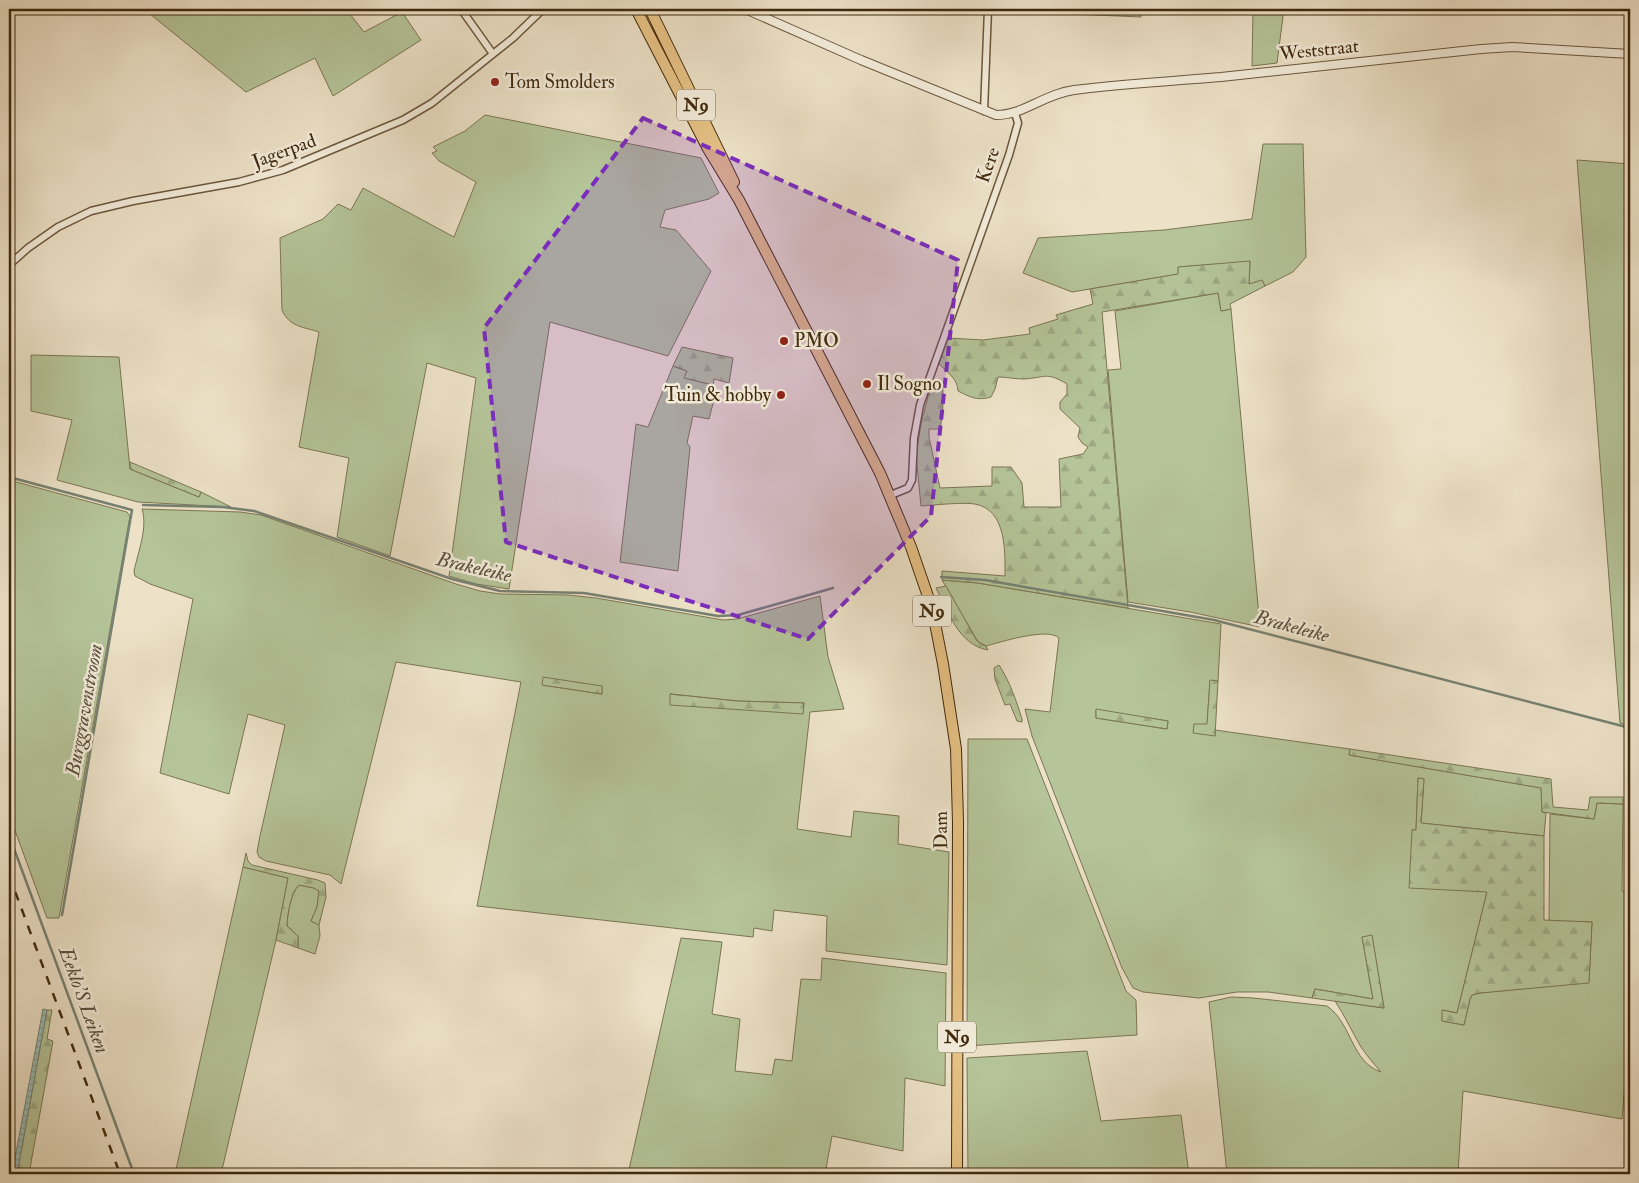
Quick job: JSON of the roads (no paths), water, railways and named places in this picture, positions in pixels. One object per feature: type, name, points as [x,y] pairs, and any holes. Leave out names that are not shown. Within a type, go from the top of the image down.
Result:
[{"type":"main road","name":"N9","points":[[636,9],[668,60],[698,120],[736,187],[739,200],[891,495]]},
{"type":"main road","name":"N9","points":[[650,9],[668,60]]},
{"type":"main road","name":"Dam","points":[[891,495],[932,608],[956,749],[958,822],[957,1174]]},
{"type":"street","points":[[461,9],[493,54]]},
{"type":"street","name":"Jagerpad","points":[[9,265],[58,226],[91,212],[133,201],[239,182],[282,170],[403,120],[432,103],[513,38],[543,9]]},
{"type":"street","points":[[745,9],[996,116],[1015,113]]},
{"type":"street","points":[[984,111],[988,9]]},
{"type":"street","name":"Weststraat","points":[[1015,113],[1050,96],[1075,90],[1223,77],[1481,49],[1512,47],[1630,54]]},
{"type":"street","name":"Kere","points":[[891,495],[908,488],[912,480],[913,451],[920,405],[1010,155],[1018,123],[1015,113]]},
{"type":"water","points":[[43,1009],[47,1010],[17,1174],[12,1174]]},
{"type":"waterway","name":"Burggravenstroom","points":[[9,477],[132,510],[62,915]]},
{"type":"waterway","name":"Brakeleike","points":[[143,505],[223,507],[254,511],[452,579],[500,591],[584,593],[718,616],[738,615],[833,588]]},
{"type":"waterway","name":"Brakeleike","points":[[941,577],[985,580],[1214,620],[1630,728]]},
{"type":"waterway","name":"Eeklo'S Leiken","points":[[9,835],[134,1174]]},
{"type":"railway","points":[[9,875],[120,1174]]},
{"type":"place","name":"Tom Smolders","points":[[495,82]]},
{"type":"place","name":"PMO","points":[[784,341]]},
{"type":"place","name":"Il Sogno","points":[[867,384]]},
{"type":"place","name":"Tuin & hobby","points":[[781,395]]}]
